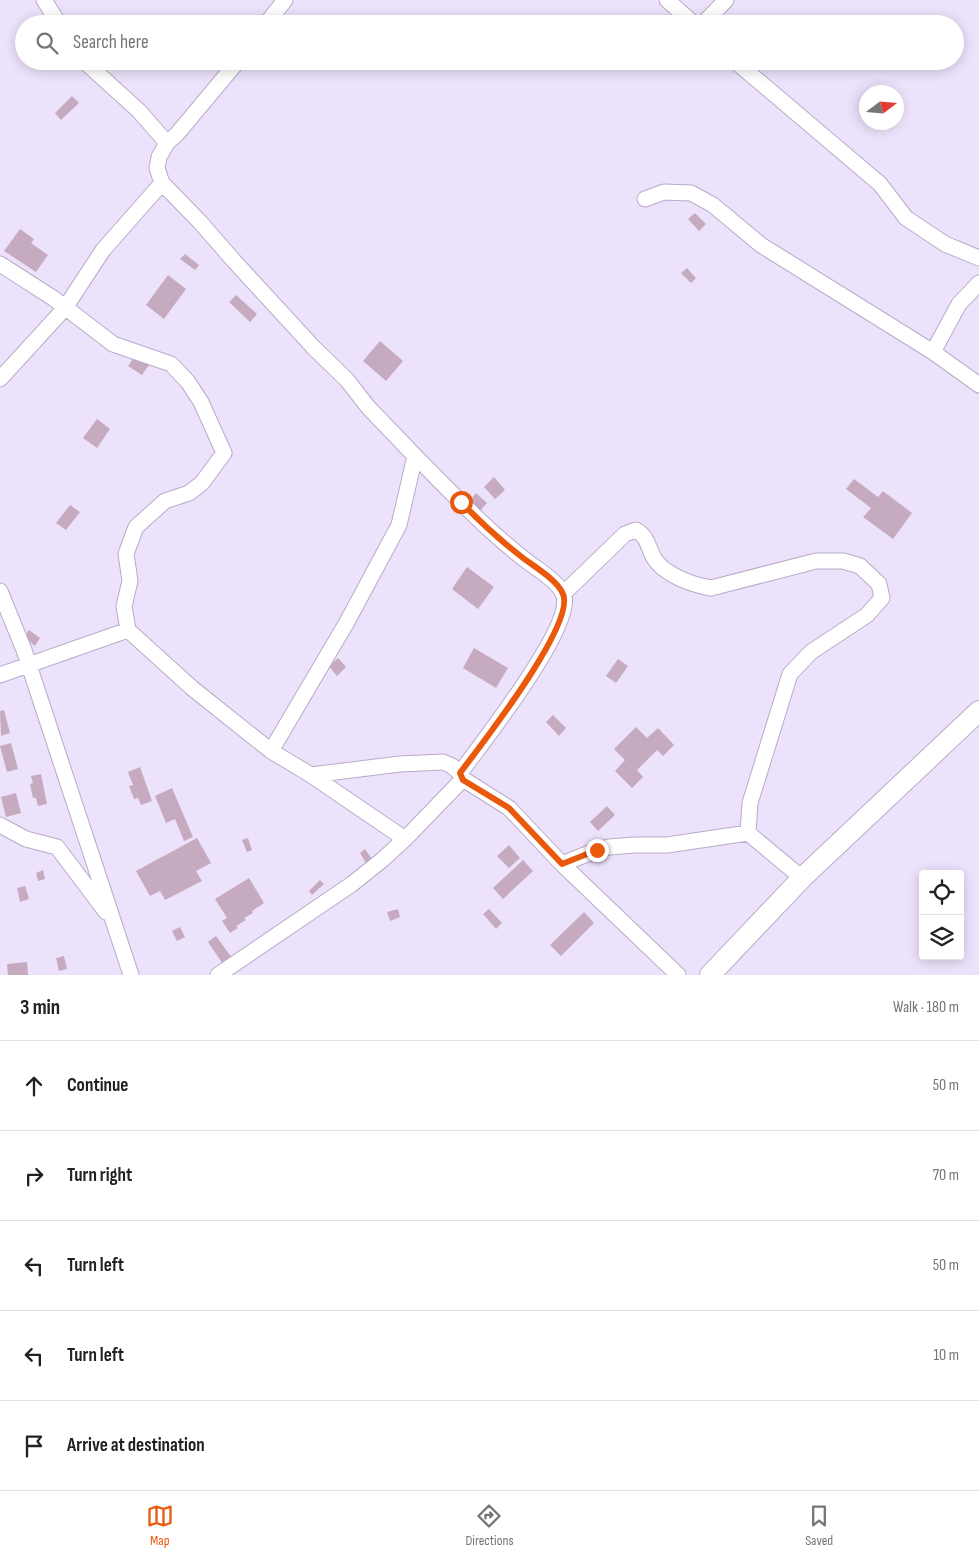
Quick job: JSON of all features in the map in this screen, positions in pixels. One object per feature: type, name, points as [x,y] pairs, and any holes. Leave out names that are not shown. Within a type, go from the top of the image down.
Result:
[{"type":"main road","points":[[710,975],[802,878],[979,711]]},
{"type":"street","points":[[44,0],[53,15]]},
{"type":"street","points":[[273,15],[285,0]]},
{"type":"street","points":[[667,0],[684,15]]},
{"type":"street","points":[[712,15],[726,0]]},
{"type":"street","points":[[94,70],[139,111],[167,144]]},
{"type":"street","points":[[218,975],[352,884],[405,839],[462,776],[539,663],[559,624],[565,606],[563,594],[542,572],[480,522],[415,456],[368,407],[347,380],[314,348],[200,222],[162,183],[157,168],[159,157],[167,144],[230,70]]},
{"type":"street","points":[[746,70],[880,184],[906,218],[945,244],[979,258]]},
{"type":"street","points":[[0,379],[65,308],[103,250],[162,183]]},
{"type":"street","points":[[645,199],[664,192],[691,193],[713,205],[761,245],[933,352],[979,385]]},
{"type":"street","points":[[0,264],[65,308],[113,344],[171,364],[188,382],[201,402],[224,453],[202,483],[188,493],[166,501],[136,527],[126,554],[130,581],[124,606],[128,630],[192,688],[271,751],[311,775],[405,839]]},
{"type":"street","points":[[933,352],[959,304],[979,283]]},
{"type":"street","points":[[271,751],[346,622],[399,525],[415,456]]},
{"type":"street","points":[[563,594],[624,534],[636,530],[644,534],[654,558],[664,570],[696,585],[712,588],[816,561],[843,560],[860,566],[879,584],[882,598],[867,615],[811,652],[790,674],[750,803],[748,833]]},
{"type":"street","points":[[0,591],[29,666],[131,975]]},
{"type":"street","points":[[0,675],[128,630]]},
{"type":"street","points":[[311,775],[391,765],[442,762],[452,766],[462,776],[509,808],[562,864],[678,975]]},
{"type":"street","points":[[0,825],[26,839],[57,847],[114,924]]},
{"type":"street","points":[[562,864],[609,847],[667,845],[748,833],[802,878]]},
{"type":"building","points":[[72,96],[79,103],[61,120],[55,113]]},
{"type":"building","points":[[695,213],[706,224],[699,231],[688,219]]},
{"type":"building","points":[[20,229],[34,239],[31,243],[48,255],[36,272],[4,251]]},
{"type":"building","points":[[185,254],[199,265],[195,270],[180,259]]},
{"type":"building","points":[[687,268],[696,278],[691,283],[681,273]]},
{"type":"building","points":[[168,275],[186,289],[164,319],[146,305]]},
{"type":"building","points":[[236,295],[257,314],[250,322],[229,302]]},
{"type":"building","points":[[380,341],[403,361],[386,381],[363,361]]},
{"type":"building","points":[[137,353],[151,362],[142,375],[128,366]]},
{"type":"building","points":[[97,419],[110,429],[97,448],[83,438]]},
{"type":"building","points":[[494,477],[505,490],[495,499],[484,487]]},
{"type":"building","points":[[854,479],[878,497],[883,491],[912,513],[893,539],[863,517],[871,508],[846,489]]},
{"type":"building","points":[[476,493],[487,503],[479,512],[468,503]]},
{"type":"building","points":[[70,505],[80,512],[66,530],[56,523]]},
{"type":"building","points":[[467,567],[494,587],[478,609],[452,589]]},
{"type":"building","points":[[29,630],[40,638],[35,646],[24,637]]},
{"type":"building","points":[[474,648],[508,668],[496,688],[463,668]]},
{"type":"building","points":[[338,658],[346,667],[337,676],[329,666]]},
{"type":"building","points":[[618,659],[628,666],[616,683],[606,676]]},
{"type":"building","points":[[4,710],[10,733],[1,736],[0,711]]},
{"type":"building","points":[[553,715],[566,728],[559,736],[546,722]]},
{"type":"building","points":[[636,727],[647,738],[658,728],[674,745],[663,756],[657,750],[637,770],[643,777],[632,788],[615,771],[625,760],[614,749]]},
{"type":"building","points":[[11,743],[18,769],[7,772],[0,746]]},
{"type":"building","points":[[140,767],[152,801],[141,805],[138,798],[134,799],[129,786],[133,785],[128,772]]},
{"type":"building","points":[[41,774],[47,804],[38,806],[36,798],[33,798],[30,784],[33,783],[31,776]]},
{"type":"building","points":[[172,788],[193,837],[184,841],[175,819],[166,823],[155,796]]},
{"type":"building","points":[[16,793],[21,813],[6,817],[1,797]]},
{"type":"building","points":[[607,806],[615,815],[598,831],[590,822]]},
{"type":"building","points":[[197,838],[211,863],[196,871],[202,881],[165,900],[160,891],[150,896],[136,871]]},
{"type":"building","points":[[248,838],[252,850],[247,852],[242,840]]},
{"type":"building","points":[[509,845],[520,858],[509,868],[497,856]]},
{"type":"building","points":[[365,849],[372,859],[366,863],[360,853]]},
{"type":"building","points":[[523,860],[533,871],[503,899],[493,888]]},
{"type":"building","points":[[43,870],[45,879],[38,881],[36,873]]},
{"type":"building","points":[[249,878],[264,903],[244,918],[246,920],[236,926],[238,928],[230,933],[222,921],[227,918],[215,899]]},
{"type":"building","points":[[320,880],[324,884],[312,895],[309,891]]},
{"type":"building","points":[[25,886],[29,899],[20,902],[17,888]]},
{"type":"building","points":[[398,909],[400,917],[390,921],[387,912]]},
{"type":"building","points":[[489,909],[502,923],[496,929],[483,914]]},
{"type":"building","points":[[584,912],[594,923],[561,956],[550,945]]},
{"type":"building","points":[[180,927],[185,937],[177,941],[172,931]]},
{"type":"building","points":[[216,936],[232,958],[223,964],[208,942]]},
{"type":"building","points":[[64,956],[67,969],[59,971],[56,958]]},
{"type":"building","points":[[27,962],[28,975],[8,975],[7,964]]},
{"type":"route","points":[[461,502],[480,522],[559,588],[563,594],[565,606],[559,624],[539,663],[460,773],[463,780],[509,808],[562,864],[597,850]]}]
